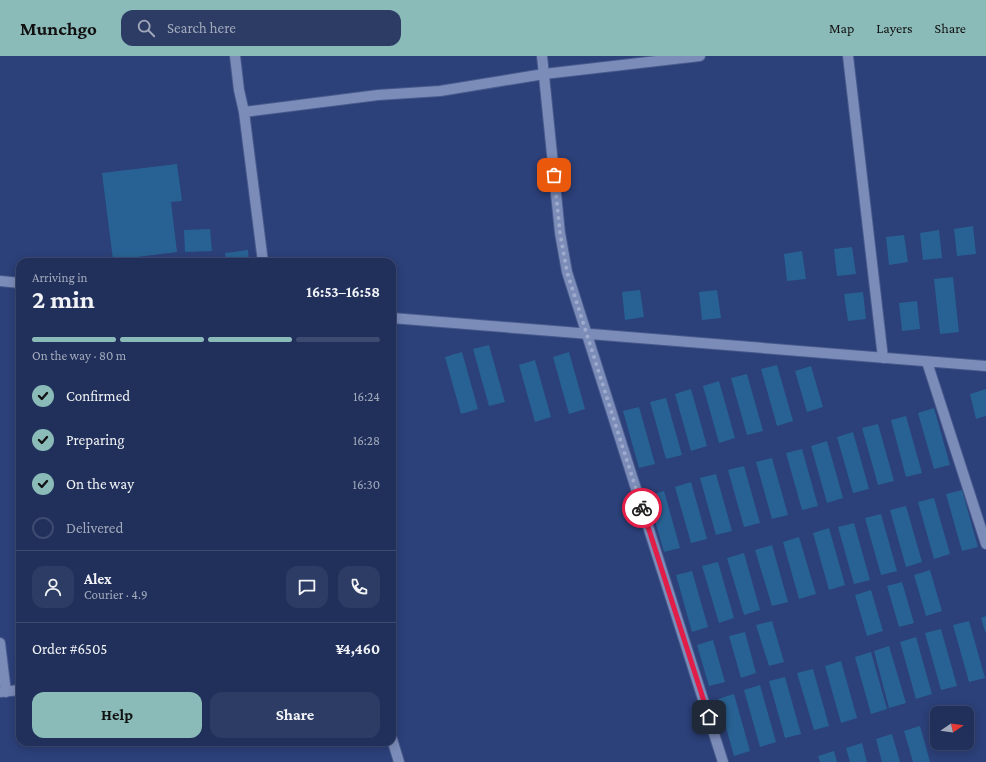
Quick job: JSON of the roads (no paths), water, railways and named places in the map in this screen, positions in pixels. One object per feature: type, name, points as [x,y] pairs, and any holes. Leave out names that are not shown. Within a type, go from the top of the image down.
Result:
[{"type":"street","points":[[235,56],[238,90],[244,112],[262,258]]},
{"type":"street","points":[[542,56],[560,233],[567,272],[723,762]]},
{"type":"street","points":[[244,112],[378,95],[440,91],[544,74],[700,56]]},
{"type":"street","points":[[848,56],[883,358]]},
{"type":"street","points":[[0,281],[16,283]]},
{"type":"street","points":[[396,318],[986,366]]},
{"type":"street","points":[[927,362],[986,544]]},
{"type":"street","points":[[0,643],[3,692],[16,690]]},
{"type":"street","points":[[394,746],[399,762]]}]
